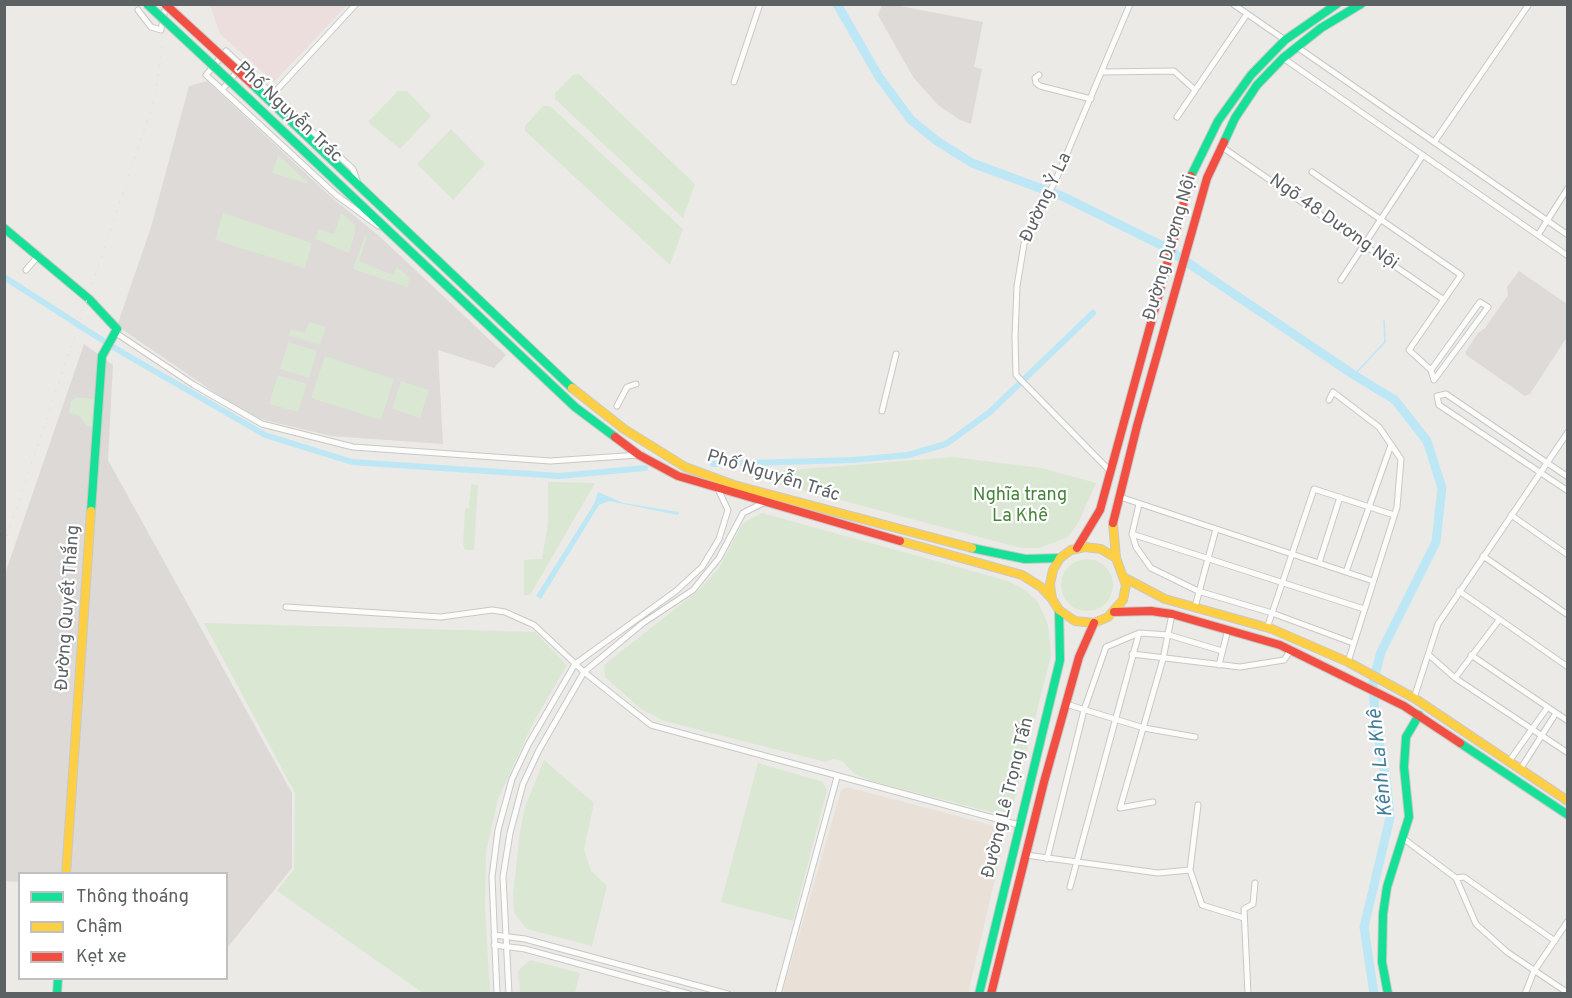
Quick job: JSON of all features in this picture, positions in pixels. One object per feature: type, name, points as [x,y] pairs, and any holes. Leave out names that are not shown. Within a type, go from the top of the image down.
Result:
[{"type":"main road","name":"Phố Nguyễn Trác","points":[[147,4],[575,407],[639,455],[678,476],[718,489],[1022,575],[1041,587],[1052,599]]},
{"type":"main road","name":"Phố Nguyễn Trác","points":[[166,4],[582,398],[624,429],[685,467],[734,485],[944,542],[1025,559],[1060,558]]},
{"type":"main road","name":"Đường Dương Nội","points":[[1077,548],[1100,510],[1192,174],[1218,121],[1251,75],[1285,40],[1337,4]]},
{"type":"main road","name":"Đường Dương Nội","points":[[1116,558],[1113,526],[1119,497],[1207,178],[1235,118],[1257,85],[1283,58],[1321,28],[1361,4]]},
{"type":"main road","points":[[4,228],[39,255],[112,322],[114,335]]},
{"type":"main road","points":[[459,296],[466,288]]},
{"type":"main road","name":"Đường Quyết Thắng","points":[[66,872],[102,356],[105,346],[114,335]]},
{"type":"main road","points":[[1125,423],[1137,426]]},
{"type":"main road","points":[[942,552],[944,542]]},
{"type":"main road","points":[[1114,612],[1125,593],[1125,578],[1116,558],[1101,549],[1077,548],[1060,558],[1050,577],[1052,599],[1059,610],[1075,621],[1094,623],[1114,612],[1151,610],[1271,641],[1389,697],[1568,815]]},
{"type":"main road","points":[[1125,578],[1154,594],[1267,628],[1348,662],[1414,698],[1510,760],[1568,801]]},
{"type":"main road","name":"Đường Lê Trọng Tấn","points":[[980,993],[1060,660],[1059,610]]},
{"type":"main road","name":"Đường Lê Trọng Tấn","points":[[991,993],[1065,704],[1079,657],[1094,623]]},
{"type":"main road","points":[[1388,993],[1382,962],[1383,914],[1387,887],[1404,839],[1409,817],[1404,750],[1406,737],[1419,715]]},
{"type":"street","points":[[138,10],[151,27],[161,30],[166,4]]},
{"type":"street","points":[[273,94],[356,4]]},
{"type":"street","points":[[734,82],[760,4]]},
{"type":"street","name":"Đường Ỷ La","points":[[1110,471],[1016,375],[1017,286],[1024,244],[1047,201],[1092,99],[1130,4]]},
{"type":"street","points":[[1233,4],[1285,40]]},
{"type":"street","points":[[1435,141],[1528,4]]},
{"type":"street","points":[[1177,117],[1247,14]]},
{"type":"street","points":[[1297,47],[1568,235]]},
{"type":"street","name":"Phố Nguyễn Trác","points":[[360,188],[353,169],[226,51],[206,75],[336,195],[406,246]]},
{"type":"street","points":[[1283,58],[1568,256]]},
{"type":"street","points":[[222,90],[242,65]]},
{"type":"street","points":[[1102,72],[1174,71],[1195,90]]},
{"type":"street","points":[[1039,75],[1035,78],[1040,86],[1092,99]]},
{"type":"street","name":"Ngõ 48 Dương Nội","points":[[1222,147],[1444,300]]},
{"type":"street","points":[[1341,280],[1423,155]]},
{"type":"street","points":[[1312,172],[1461,275],[1409,350],[1431,370],[1441,393],[1446,394],[1568,477]]},
{"type":"street","points":[[1538,235],[1568,189]]},
{"type":"street","points":[[26,270],[39,255]]},
{"type":"street","points":[[1431,370],[1480,302],[1488,307],[1434,380]]},
{"type":"street","points":[[114,335],[262,424],[353,447],[550,461],[639,455]]},
{"type":"street","points":[[882,411],[896,354]]},
{"type":"street","points":[[617,406],[627,387],[636,384]]},
{"type":"street","points":[[1329,400],[1333,392],[1379,427],[1401,459],[1397,507],[1348,662]]},
{"type":"street","points":[[1441,393],[1437,396],[1439,405],[1568,491]]},
{"type":"street","points":[[1414,698],[1438,624],[1568,432]]},
{"type":"street","points":[[1346,573],[1391,445]]},
{"type":"street","points":[[497,993],[492,876],[498,830],[512,779],[528,745],[575,664],[676,591],[702,567],[718,539],[728,510],[718,489]]},
{"type":"street","points":[[1267,628],[1314,489],[1394,515]]},
{"type":"street","points":[[1119,497],[1373,582]]},
{"type":"street","points":[[1319,563],[1340,497]]},
{"type":"street","points":[[509,993],[503,877],[510,833],[523,784],[544,741],[584,672],[643,624],[693,590],[719,558],[743,513],[763,503]]},
{"type":"street","points":[[1139,504],[1132,534],[1136,547],[1151,568],[1198,591],[1272,613],[1353,643]]},
{"type":"street","points":[[1510,515],[1568,555]]},
{"type":"street","points":[[1195,607],[1216,529]]},
{"type":"street","points":[[1132,534],[1365,609]]},
{"type":"street","points":[[1483,556],[1568,615]]},
{"type":"street","points":[[1459,591],[1568,667]]},
{"type":"street","points":[[286,608],[425,617],[457,616],[492,610],[505,612],[534,625],[584,672],[651,725],[1019,825]]},
{"type":"street","points":[[1153,802],[1120,808],[1164,659],[1172,614]]},
{"type":"street","points":[[1455,678],[1499,620]]},
{"type":"street","points":[[1219,665],[1228,629]]},
{"type":"street","points":[[1047,859],[1084,710],[1106,647],[1138,633],[1169,635],[1222,651]]},
{"type":"street","points":[[1070,887],[1138,633]]},
{"type":"street","points":[[1132,654],[1240,667],[1284,660],[1291,650]]},
{"type":"street","points":[[1429,655],[1455,678],[1568,753]]},
{"type":"street","points":[[1471,655],[1568,721]]},
{"type":"street","points":[[1065,704],[1144,728],[1196,737]]},
{"type":"street","points":[[1510,760],[1547,708]]},
{"type":"street","points":[[1521,768],[1556,713]]},
{"type":"street","points":[[778,993],[837,777]]},
{"type":"street","points":[[1198,805],[1190,870],[1202,905],[1244,918]]},
{"type":"street","points":[[1404,839],[1456,878],[1476,924],[1500,946],[1568,993]]},
{"type":"street","points":[[1026,855],[1158,873],[1190,870]]},
{"type":"street","points":[[1456,878],[1464,877],[1555,941]]},
{"type":"street","points":[[1248,993],[1244,909],[1253,904],[1255,883]]},
{"type":"street","points":[[1525,993],[1534,971],[1568,921]]},
{"type":"street","points":[[494,935],[506,935],[728,993]]},
{"type":"street","points":[[495,945],[506,945],[689,993]]},
{"type":"shaded area","points":[[210,4],[347,5],[274,82],[220,34]]},
{"type":"shaded area","points":[[882,5],[895,5],[983,22],[974,67],[982,69],[971,124],[960,120],[938,105],[913,77],[878,15]]},
{"type":"shaded area","points":[[207,81],[331,197],[378,235],[506,355],[494,368],[438,350],[443,444],[331,436],[260,419],[224,399],[123,330],[118,323],[151,227],[189,86]]},
{"type":"shaded area","points":[[1519,271],[1567,304],[1567,337],[1530,394],[1525,396],[1466,355],[1466,351],[1478,333],[1485,328],[1508,295],[1507,287]]},
{"type":"shaded area","points":[[84,344],[113,365],[108,460],[292,793],[292,868],[228,947],[228,872],[18,872],[18,882],[5,881],[5,574]]},
{"type":"shaded area","points":[[847,787],[1007,829],[968,993],[785,994],[783,990],[841,790]]},
{"type":"green space","points":[[579,74],[695,184],[683,218],[555,99],[555,93],[573,75]]},
{"type":"green space","points":[[398,91],[407,91],[431,116],[400,149],[368,122]]},
{"type":"green space","points":[[543,106],[550,106],[683,229],[670,265],[525,131],[525,126]]},
{"type":"green space","points":[[451,129],[485,164],[453,200],[417,164]]},
{"type":"green space","points":[[278,155],[308,182],[308,184],[272,173]]},
{"type":"green space","points":[[223,213],[312,243],[305,268],[215,240]]},
{"type":"green space","points":[[341,213],[355,225],[355,234],[349,253],[315,239],[318,229],[334,234]]},
{"type":"green space","points":[[365,235],[367,238],[359,261],[393,275],[397,267],[409,277],[408,287],[353,269]]},
{"type":"green space","points":[[309,322],[326,327],[320,345],[289,335],[291,329],[305,333]]},
{"type":"green space","points":[[288,342],[317,351],[309,378],[280,369]]},
{"type":"green space","points":[[325,356],[394,379],[381,420],[311,398]]},
{"type":"green space","points":[[278,375],[307,384],[298,412],[269,404]]},
{"type":"green space","points":[[401,381],[429,390],[420,418],[392,409]]},
{"type":"green space","points":[[76,397],[94,399],[93,427],[87,426],[78,415],[69,413],[71,401]]},
{"type":"green space","name":"Nghĩa trang La Khê","points":[[953,457],[1041,468],[1096,483],[1078,523],[1068,537],[1039,548],[1021,548],[742,474]]},
{"type":"green space","points":[[548,482],[595,483],[530,595],[524,595],[524,560],[542,559],[548,523]]},
{"type":"green space","points":[[471,484],[478,485],[474,550],[465,550],[463,545],[465,509],[469,508]]},
{"type":"green space","points":[[762,513],[1008,581],[1025,590],[1038,602],[1048,625],[1051,655],[1010,817],[872,781],[855,774],[842,761],[833,759],[826,762],[664,721],[641,709],[605,677],[604,665],[698,591],[719,568],[743,523]]},
{"type":"green space","points":[[1082,559],[1092,559],[1101,563],[1109,571],[1113,585],[1109,599],[1101,607],[1092,611],[1082,611],[1073,607],[1065,599],[1061,590],[1061,580],[1065,571],[1073,563]]},
{"type":"green space","points":[[204,623],[535,632],[567,665],[533,723],[498,799],[486,852],[485,907],[490,993],[423,993],[277,891],[294,869],[295,793]]},
{"type":"green space","points":[[544,760],[594,803],[584,849],[591,871],[607,886],[592,946],[527,929],[514,913],[513,894],[520,832],[525,807]]},
{"type":"green space","points":[[758,763],[823,782],[827,790],[793,921],[721,902]]},
{"type":"green space","points":[[530,960],[580,973],[575,993],[520,993],[518,971]]},
{"type":"water","points":[[598,492],[623,503],[679,512],[678,515],[609,501],[599,505],[541,599],[536,596],[594,504]]},
{"type":"waterway","name":"Kênh La Khê","points":[[837,4],[879,77],[911,120],[937,141],[972,163],[1064,197],[1163,246],[1354,375],[1395,400],[1427,441],[1442,488],[1436,542],[1381,652],[1373,682],[1375,718],[1390,818],[1364,927],[1374,994]]},
{"type":"waterway","points":[[4,277],[113,347],[265,435],[352,462],[560,476],[645,468]]},
{"type":"waterway","points":[[713,464],[853,460],[908,455],[946,444],[990,412],[1093,313]]},
{"type":"waterway","points":[[1354,375],[1385,342],[1384,320]]},
{"type":"railway","points":[[4,545],[155,98],[167,4]]},
{"type":"traffic: fast","points":[[147,4],[249,99]]},
{"type":"traffic: fast","points":[[1191,176],[1218,121],[1251,75],[1285,40],[1337,4]]},
{"type":"traffic: fast","points":[[1224,142],[1235,118],[1257,85],[1283,58],[1321,28],[1361,4]]},
{"type":"traffic: fast","points":[[252,84],[572,388]]},
{"type":"traffic: fast","points":[[249,99],[575,407],[615,437]]},
{"type":"traffic: fast","points":[[4,228],[89,299],[117,329],[102,356],[91,511]]},
{"type":"traffic: fast","points":[[972,548],[1025,559],[1060,558]]},
{"type":"traffic: fast","points":[[979,994],[1060,660],[1059,610]]},
{"type":"traffic: fast","points":[[1388,994],[1382,962],[1383,914],[1387,887],[1409,817],[1404,767],[1406,737],[1419,715]]},
{"type":"traffic: fast","points":[[1460,743],[1568,815]]},
{"type":"traffic: fast","points":[[57,994],[58,980]]},
{"type":"traffic: slow","points":[[572,388],[624,429],[685,467],[734,485],[972,548]]},
{"type":"traffic: slow","points":[[66,872],[91,511]]},
{"type":"traffic: slow","points":[[1113,523],[1116,558],[1126,585],[1123,600],[1108,617],[1094,623],[1075,621],[1059,610],[1052,599],[1050,584],[1053,570],[1060,558],[1071,550],[1085,547],[1101,549],[1116,558]]},
{"type":"traffic: slow","points":[[900,541],[1022,575],[1041,587],[1052,599]]},
{"type":"traffic: slow","points":[[1125,578],[1165,599],[1272,629],[1348,662],[1414,698],[1568,801]]},
{"type":"traffic: jam","points":[[165,4],[252,84]]},
{"type":"traffic: jam","points":[[1113,523],[1137,426],[1207,178],[1224,142]]},
{"type":"traffic: jam","points":[[1077,548],[1100,510],[1191,176]]},
{"type":"traffic: jam","points":[[615,437],[639,455],[678,476],[900,541]]},
{"type":"traffic: jam","points":[[1114,612],[1151,611],[1172,614],[1280,645],[1404,706],[1460,743]]},
{"type":"traffic: jam","points":[[991,994],[1044,782],[1079,657],[1094,623]]}]
